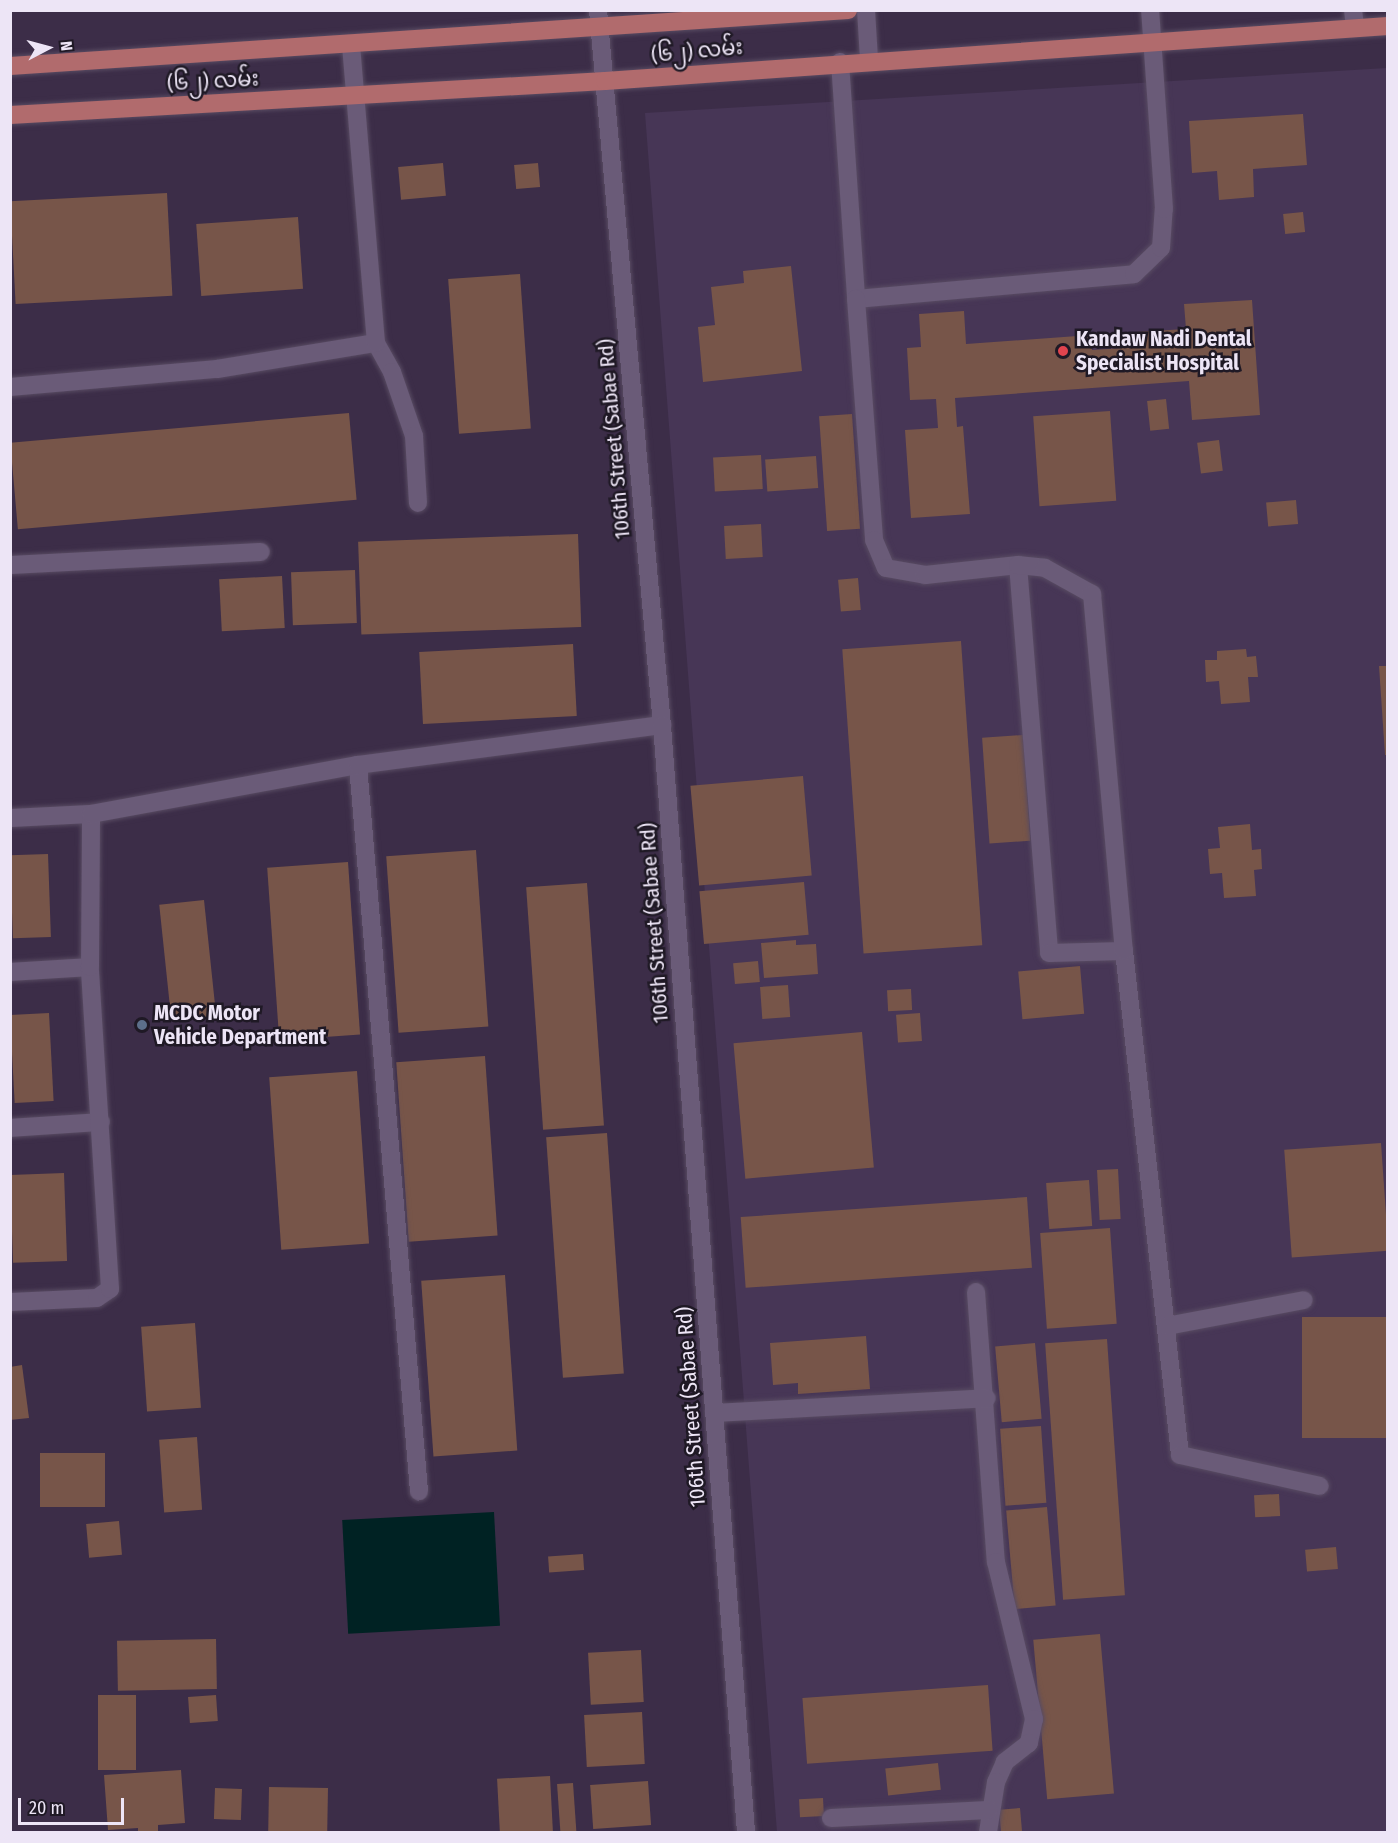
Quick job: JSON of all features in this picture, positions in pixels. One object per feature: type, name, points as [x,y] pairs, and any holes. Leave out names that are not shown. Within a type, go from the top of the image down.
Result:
[{"type":"main road","name":"(၆၂) လမ်း","points":[[10,66],[599,29],[848,10]]},
{"type":"main road","name":"(၆၂) လမ်း","points":[[10,115],[605,81],[1153,39],[1354,19],[1388,26]]},
{"type":"street","name":"106th Street (Sabae Rd)","points":[[598,10],[662,725],[746,1833]]},
{"type":"street","points":[[866,10],[869,59]]},
{"type":"street","points":[[856,299],[1134,274],[1161,248],[1164,208],[1150,10]]},
{"type":"street","points":[[351,45],[376,343],[392,372],[414,436],[418,503]]},
{"type":"street","points":[[840,62],[874,540],[886,568],[926,575],[1018,565],[1045,568],[1092,594],[1124,951],[1180,1455],[1320,1486]]},
{"type":"street","points":[[10,387],[217,369],[376,343]]},
{"type":"street","points":[[10,566],[261,552]]},
{"type":"street","points":[[1018,565],[1050,953],[1124,951]]},
{"type":"street","points":[[10,818],[91,814],[357,765],[662,725]]},
{"type":"street","points":[[357,765],[419,1491]]},
{"type":"street","points":[[10,1302],[97,1298],[110,1289],[90,967],[91,814]]},
{"type":"street","points":[[10,972],[90,967]]},
{"type":"street","points":[[10,1128],[101,1122]]},
{"type":"street","points":[[976,1292],[987,1398],[996,1562],[1034,1719],[1029,1743],[1005,1762],[996,1782],[989,1810],[988,1833]]},
{"type":"street","points":[[1167,1326],[1304,1300]]},
{"type":"street","points":[[714,1413],[987,1398]]},
{"type":"street","points":[[831,1818],[989,1810]]},
{"type":"shaded area","points":[[1387,68],[1387,1832],[777,1832],[645,113]]},
{"type":"shaded area","points":[[494,1512],[500,1626],[348,1634],[342,1520]]},
{"type":"building","points":[[1303,114],[1307,165],[1253,169],[1254,197],[1219,200],[1217,171],[1192,173],[1189,121]]},
{"type":"building","points":[[443,163],[446,196],[401,200],[398,167]]},
{"type":"building","points":[[538,163],[540,187],[516,189],[514,165]]},
{"type":"building","points":[[167,193],[172,296],[16,304],[10,201]]},
{"type":"building","points":[[1303,212],[1305,232],[1285,234],[1283,214]]},
{"type":"building","points":[[298,217],[303,289],[201,296],[196,224]]},
{"type":"building","points":[[791,266],[802,371],[703,382],[698,327],[715,325],[711,287],[744,283],[743,271]]},
{"type":"building","points":[[520,274],[531,429],[459,434],[448,279]]},
{"type":"building","points":[[1252,300],[1260,415],[1192,420],[1189,381],[955,398],[957,427],[963,426],[970,514],[911,518],[905,430],[938,428],[936,399],[910,400],[907,348],[921,347],[919,314],[964,311],[966,344],[1091,335],[1092,350],[1137,347],[1136,332],[1186,329],[1184,304]]},
{"type":"building","points":[[1166,399],[1169,429],[1150,431],[1147,401]]},
{"type":"building","points":[[1110,411],[1116,501],[1039,506],[1033,416]]},
{"type":"building","points":[[349,413],[357,500],[18,529],[10,443]]},
{"type":"building","points":[[852,414],[860,529],[827,531],[819,416]]},
{"type":"building","points":[[1219,440],[1223,471],[1201,473],[1197,443]]},
{"type":"building","points":[[761,455],[763,489],[715,491],[713,458]]},
{"type":"building","points":[[816,456],[818,488],[767,491],[765,460]]},
{"type":"building","points":[[1296,500],[1298,524],[1268,527],[1266,503]]},
{"type":"building","points":[[761,524],[763,557],[726,559],[724,526]]},
{"type":"building","points":[[578,534],[581,627],[361,635],[358,542]]},
{"type":"building","points":[[355,570],[357,623],[293,625],[291,572]]},
{"type":"building","points":[[282,576],[285,628],[222,631],[219,579]]},
{"type":"building","points":[[858,578],[861,610],[841,612],[838,580]]},
{"type":"building","points":[[961,641],[982,945],[864,954],[842,649]]},
{"type":"building","points":[[573,644],[577,716],[423,724],[419,652]]},
{"type":"building","points":[[1246,649],[1247,657],[1256,656],[1258,677],[1248,677],[1250,702],[1221,704],[1219,681],[1206,682],[1205,660],[1217,660],[1217,651]]},
{"type":"building","points":[[1379,666],[1388,666],[1388,755],[1385,755]]},
{"type":"building","points":[[1023,735],[1030,841],[989,844],[982,738]]},
{"type":"building","points":[[803,776],[812,876],[699,885],[690,786]]},
{"type":"building","points":[[1250,824],[1252,850],[1261,849],[1262,869],[1254,870],[1256,896],[1224,898],[1222,873],[1210,874],[1208,849],[1220,848],[1218,827]]},
{"type":"building","points":[[476,850],[488,1027],[399,1033],[386,856]]},
{"type":"building","points":[[48,854],[51,937],[13,938],[10,855]]},
{"type":"building","points":[[348,862],[360,1035],[279,1040],[267,868]]},
{"type":"building","points":[[804,882],[809,935],[704,944],[699,891]]},
{"type":"building","points":[[587,883],[604,1125],[543,1130],[526,887]]},
{"type":"building","points":[[204,900],[216,1016],[171,1021],[159,905]]},
{"type":"building","points":[[796,940],[796,945],[816,944],[818,974],[764,978],[761,943]]},
{"type":"building","points":[[758,961],[760,982],[735,984],[733,963]]},
{"type":"building","points":[[1080,966],[1084,1014],[1022,1019],[1018,971]]},
{"type":"building","points":[[788,985],[790,1017],[762,1019],[760,987]]},
{"type":"building","points":[[911,989],[912,1010],[888,1011],[887,990]]},
{"type":"building","points":[[49,1013],[54,1101],[15,1103],[10,1015]]},
{"type":"building","points":[[920,1013],[922,1041],[898,1043],[896,1015]]},
{"type":"building","points":[[862,1032],[874,1167],[745,1179],[733,1043]]},
{"type":"building","points":[[485,1056],[498,1236],[409,1242],[396,1062]]},
{"type":"building","points":[[357,1071],[369,1244],[281,1250],[269,1077]]},
{"type":"building","points":[[607,1133],[624,1373],[563,1378],[546,1137]]},
{"type":"building","points":[[1381,1143],[1388,1251],[1292,1258],[1284,1150]]},
{"type":"building","points":[[1118,1169],[1121,1219],[1100,1220],[1097,1170]]},
{"type":"building","points":[[64,1173],[67,1261],[13,1263],[10,1175]]},
{"type":"building","points":[[1089,1180],[1092,1226],[1049,1229],[1046,1183]]},
{"type":"building","points":[[1027,1197],[1032,1268],[746,1288],[741,1217]]},
{"type":"building","points":[[1110,1228],[1117,1324],[1047,1329],[1040,1233]]},
{"type":"building","points":[[505,1275],[517,1451],[433,1456],[421,1281]]},
{"type":"building","points":[[1302,1317],[1388,1317],[1388,1438],[1302,1438]]},
{"type":"building","points":[[195,1323],[201,1408],[147,1412],[141,1327]]},
{"type":"building","points":[[866,1336],[870,1389],[798,1394],[798,1383],[773,1385],[770,1343]]},
{"type":"building","points":[[1107,1339],[1125,1595],[1063,1600],[1045,1343]]},
{"type":"building","points":[[1035,1343],[1042,1419],[1002,1422],[995,1346]]},
{"type":"building","points":[[22,1365],[29,1418],[10,1420],[10,1367]]},
{"type":"building","points":[[1041,1426],[1046,1503],[1005,1506],[1000,1429]]},
{"type":"building","points":[[197,1437],[202,1510],[164,1512],[159,1440]]},
{"type":"building","points":[[40,1453],[105,1453],[105,1507],[40,1507]]},
{"type":"building","points":[[1279,1494],[1280,1516],[1255,1517],[1254,1495]]},
{"type":"building","points":[[1047,1507],[1056,1606],[1015,1609],[1006,1511]]},
{"type":"building","points":[[119,1521],[122,1555],[89,1558],[86,1524]]},
{"type":"building","points":[[1336,1547],[1338,1569],[1307,1572],[1305,1550]]},
{"type":"building","points":[[583,1554],[584,1570],[549,1572],[548,1556]]},
{"type":"building","points":[[1100,1634],[1114,1793],[1047,1799],[1033,1640]]},
{"type":"building","points":[[216,1639],[217,1689],[118,1691],[117,1641]]},
{"type":"building","points":[[641,1650],[644,1702],[591,1705],[588,1653]]},
{"type":"building","points":[[988,1685],[993,1751],[807,1764],[802,1698]]},
{"type":"building","points":[[98,1695],[136,1695],[136,1770],[98,1770]]},
{"type":"building","points":[[216,1695],[218,1721],[190,1723],[188,1697]]},
{"type":"building","points":[[642,1712],[645,1764],[587,1767],[584,1715]]},
{"type":"building","points":[[938,1763],[941,1790],[888,1795],[885,1769]]},
{"type":"building","points":[[181,1770],[185,1823],[158,1825],[158,1832],[138,1832],[138,1828],[108,1830],[104,1775]]},
{"type":"building","points":[[550,1776],[553,1832],[500,1832],[497,1779]]},
{"type":"building","points":[[648,1781],[651,1825],[593,1829],[590,1785]]},
{"type":"building","points":[[573,1783],[576,1832],[560,1832],[557,1784]]},
{"type":"building","points":[[269,1787],[328,1788],[327,1832],[268,1832]]},
{"type":"building","points":[[215,1788],[242,1789],[241,1820],[214,1819]]},
{"type":"building","points":[[823,1798],[824,1816],[800,1817],[799,1799]]},
{"type":"building","points":[[1020,1808],[1022,1832],[1001,1832],[999,1810]]},
{"type":"place","name":"Kandaw Nadi Dental Specialist Hospital","points":[[1063,351]]},
{"type":"place","name":"MCDC Motor Vehicle Department","points":[[142,1025]]}]
